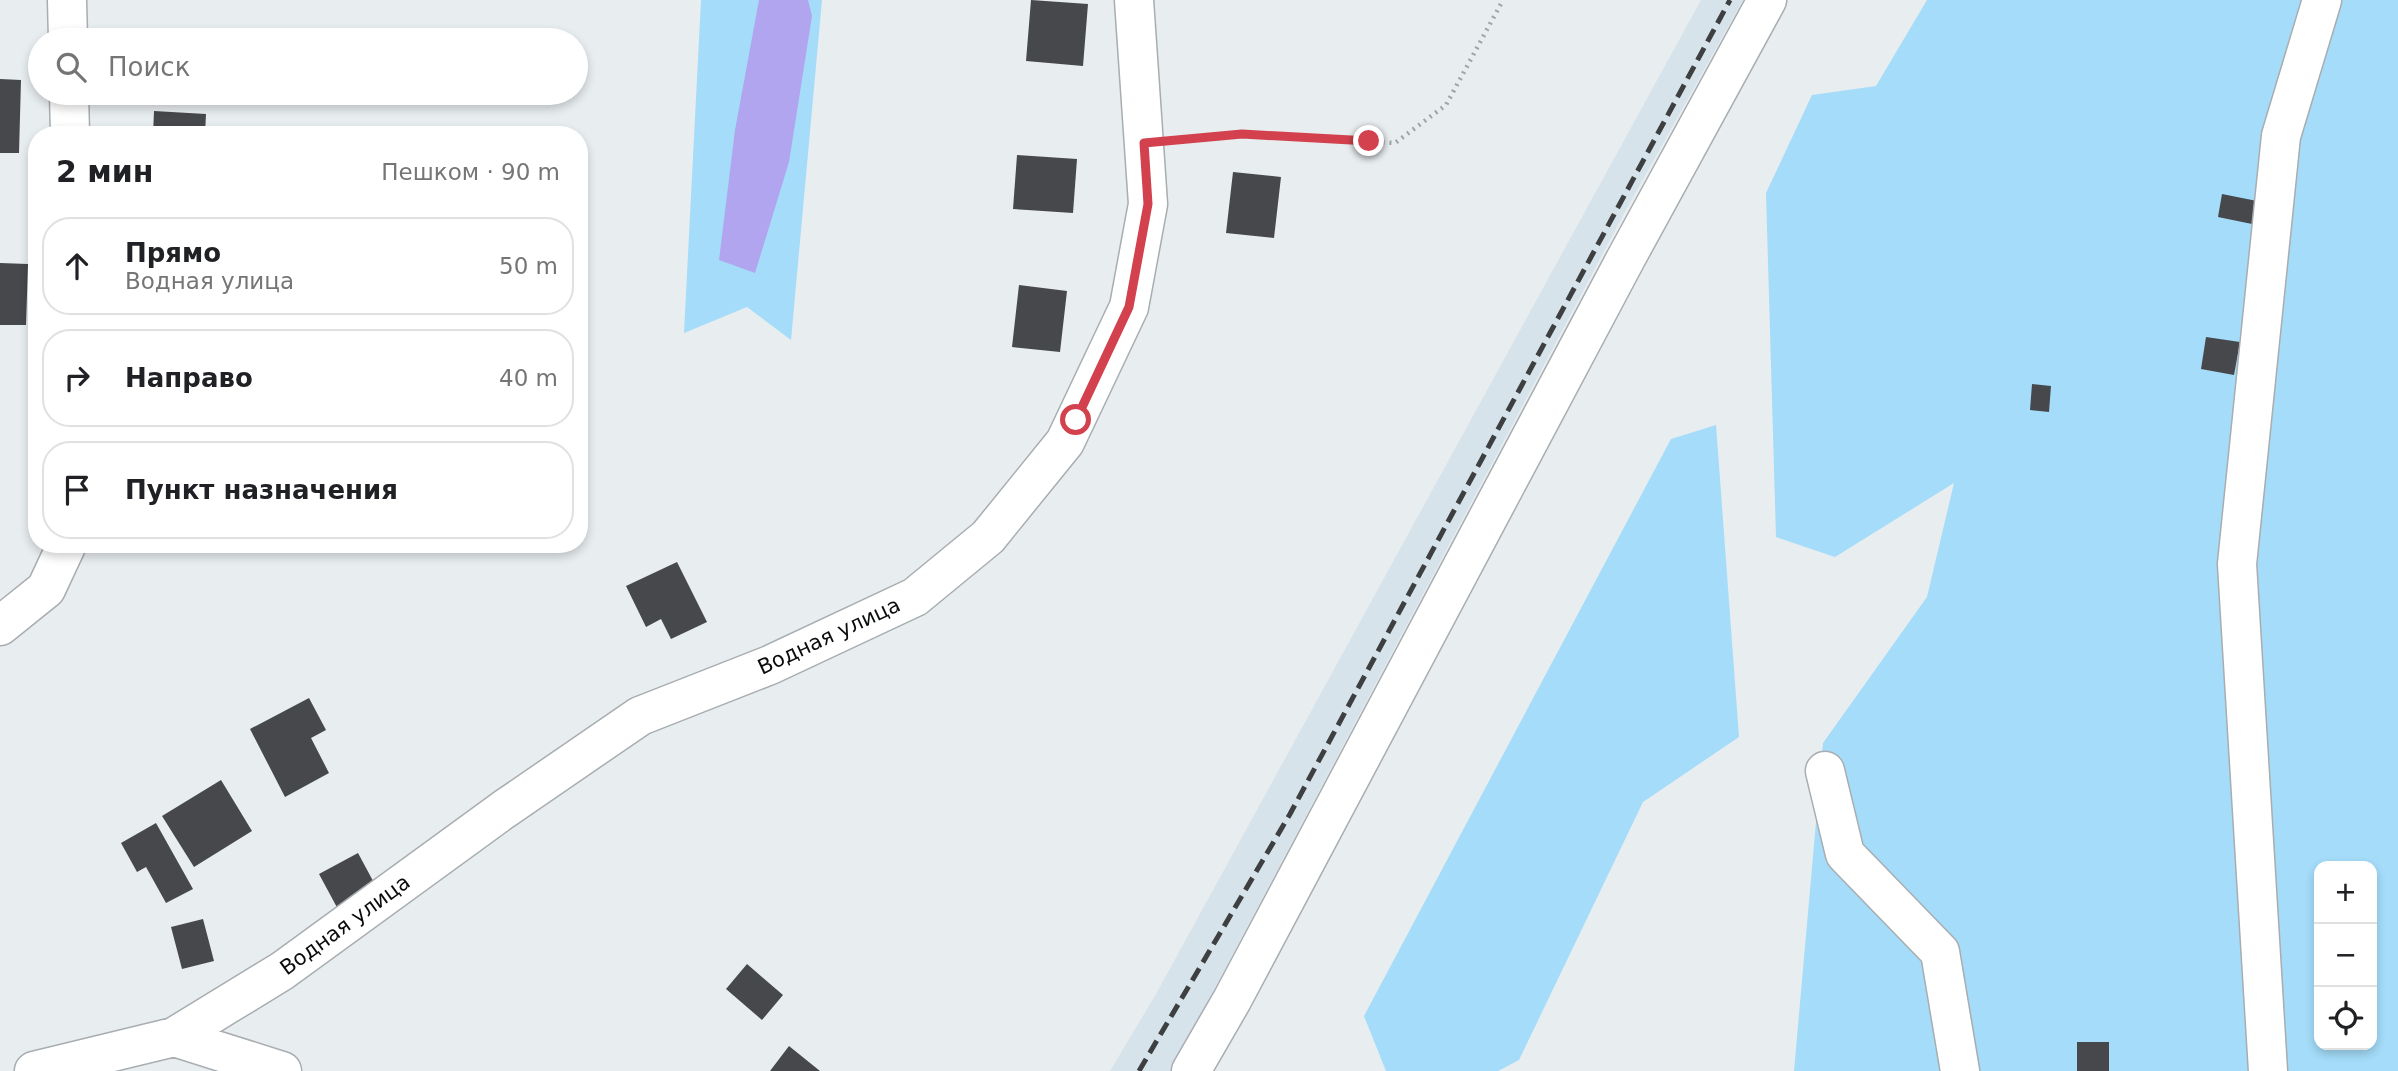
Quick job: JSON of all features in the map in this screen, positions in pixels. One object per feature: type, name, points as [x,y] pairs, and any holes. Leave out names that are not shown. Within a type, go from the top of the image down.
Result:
[{"type":"street","points":[[67,0],[68,28]]},
{"type":"street","name":"Водная улица","points":[[34,1071],[174,1037],[282,971],[503,810],[640,716],[770,665],[915,597],[989,537],[1065,442],[1129,307],[1148,204],[1134,0]]},
{"type":"street","points":[[1191,1071],[1232,1000],[1619,272],[1767,0]]},
{"type":"street","points":[[2268,1071],[2236,564],[2281,136],[2322,0]]},
{"type":"street","points":[[69,105],[70,126]]},
{"type":"street","points":[[0,626],[46,589],[63,553]]},
{"type":"street","points":[[1825,771],[1844,854],[1940,952],[1960,1071]]},
{"type":"street","points":[[174,1037],[282,1071]]},
{"type":"path","points":[[1144,143],[1242,134],[1395,143],[1446,105],[1503,0]]},
{"type":"shaded area","points":[[701,0],[822,0],[791,340],[747,307],[684,333]]},
{"type":"shaded area","points":[[759,0],[808,0],[812,16],[789,162],[755,273],[719,260],[735,130]]},
{"type":"shaded area","points":[[1701,0],[1743,0],[1628,206],[1171,1071],[1110,1071],[1156,994]]},
{"type":"shaded area","points":[[1927,0],[2398,0],[2398,1071],[1794,1071],[1823,743],[1927,597],[1954,483],[1835,557],[1776,537],[1766,193],[1812,95],[1876,86]]},
{"type":"shaded area","points":[[1716,425],[1739,737],[1643,802],[1519,1060],[1498,1071],[1386,1071],[1364,1016],[1671,439]]},
{"type":"building","points":[[1031,0],[1088,4],[1083,66],[1026,61]]},
{"type":"building","points":[[0,79],[21,80],[19,153],[0,153]]},
{"type":"building","points":[[154,111],[206,114],[205,126],[153,126]]},
{"type":"building","points":[[1017,155],[1077,159],[1073,213],[1013,209]]},
{"type":"building","points":[[1233,172],[1281,177],[1274,238],[1226,233]]},
{"type":"building","points":[[2222,194],[2257,201],[2252,224],[2218,217]]},
{"type":"building","points":[[0,263],[28,264],[26,325],[0,325]]},
{"type":"building","points":[[1019,285],[1067,291],[1060,352],[1012,347]]},
{"type":"building","points":[[2206,337],[2240,342],[2234,375],[2201,369]]},
{"type":"building","points":[[2032,384],[2051,386],[2049,412],[2030,410]]},
{"type":"building","points":[[677,562],[707,622],[671,639],[661,619],[646,627],[626,586]]},
{"type":"building","points":[[309,698],[326,730],[311,738],[329,773],[285,797],[250,729]]},
{"type":"building","points":[[221,780],[252,831],[194,867],[162,816]]},
{"type":"building","points":[[156,823],[193,889],[166,903],[146,867],[137,872],[121,843]]},
{"type":"building","points":[[358,853],[379,892],[340,913],[319,874]]},
{"type":"building","points":[[203,919],[214,961],[182,969],[171,927]]},
{"type":"building","points":[[747,964],[783,995],[762,1020],[726,989]]},
{"type":"building","points":[[2077,1042],[2109,1042],[2109,1071],[2077,1071]]},
{"type":"building","points":[[789,1046],[820,1071],[770,1071]]},
{"type":"railway","points":[[1139,1071],[1290,814],[1730,0]]},
{"type":"route","points":[[1076,420],[1129,307],[1148,204],[1144,143],[1242,134],[1369,141]]}]
